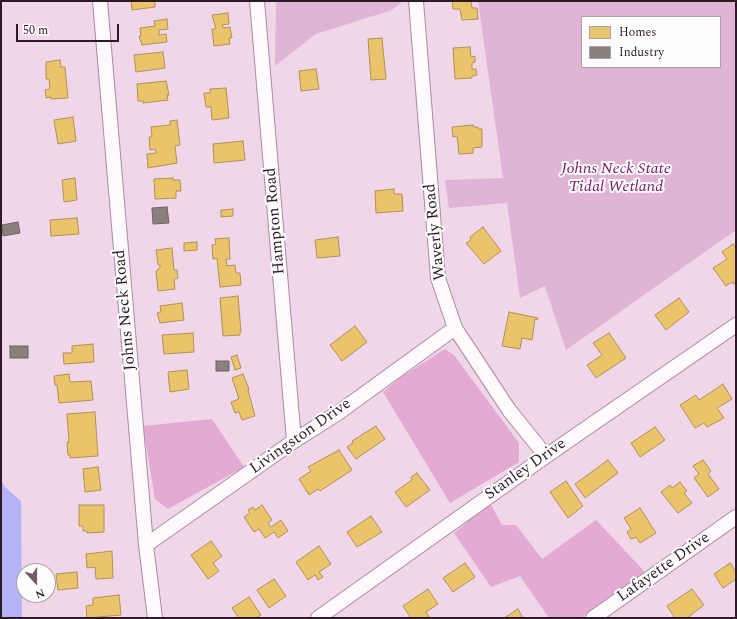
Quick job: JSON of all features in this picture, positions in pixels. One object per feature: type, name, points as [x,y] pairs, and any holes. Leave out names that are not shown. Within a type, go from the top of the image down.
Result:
[{"type":"street","name":"Johns Neck Road","points":[[100,1],[146,546],[155,618]]},
{"type":"street","name":"Hampton Road","points":[[258,1],[294,441]]},
{"type":"street","name":"Waverly Road","points":[[416,1],[438,278],[455,328],[509,410],[546,456]]},
{"type":"street","name":"Stanley Drive","points":[[318,618],[546,456],[736,325]]},
{"type":"street","name":"Livingston Drive","points":[[146,546],[294,441],[338,413],[455,328]]},
{"type":"street","name":"Lafayette Drive","points":[[593,618],[736,517]]},
{"type":"green space","points":[[276,1],[401,1],[401,3],[392,10],[316,34],[275,66]]},
{"type":"green space","name":"Johns Neck State Tidal Wetland","points":[[478,1],[736,1],[736,230],[566,350],[545,286],[520,298],[507,203],[449,208],[445,180],[503,178]]},
{"type":"shaded area","points":[[445,349],[454,355],[519,443],[519,462],[450,503],[383,392],[401,377]]},
{"type":"shaded area","points":[[212,419],[244,467],[168,509],[155,499],[143,426]]},
{"type":"shaded area","points":[[490,503],[502,525],[516,525],[542,559],[596,520],[645,572],[581,618],[549,618],[520,576],[491,587],[454,533]]},
{"type":"water","points":[[1,480],[5,487],[21,501],[22,563],[16,563],[16,603],[22,603],[22,618],[1,618]]},
{"type":"building: Homes","points":[[131,1],[155,1],[155,7],[132,10]]},
{"type":"building: Homes","points":[[452,1],[471,1],[472,8],[477,8],[478,19],[462,20],[460,9],[453,9]]},
{"type":"building: Homes","points":[[228,13],[229,24],[222,25],[223,28],[230,27],[232,38],[229,38],[230,44],[214,46],[212,29],[216,29],[212,15]]},
{"type":"building: Homes","points":[[167,19],[168,29],[159,30],[159,35],[166,34],[167,42],[142,45],[139,36],[141,36],[140,28],[155,26],[154,21]]},
{"type":"building: Homes","points":[[382,38],[386,79],[371,80],[368,39]]},
{"type":"building: Homes","points":[[470,47],[471,57],[475,56],[475,62],[472,63],[472,69],[476,69],[477,75],[472,76],[472,78],[455,79],[453,48]]},
{"type":"building: Homes","points":[[163,52],[165,68],[136,72],[134,55]]},
{"type":"building: Homes","points":[[60,60],[61,67],[65,67],[68,98],[46,98],[45,90],[50,89],[49,79],[46,79],[46,62]]},
{"type":"building: Homes","points":[[316,69],[319,89],[301,91],[299,71]]},
{"type":"building: Homes","points":[[166,81],[169,95],[167,95],[168,100],[143,103],[143,101],[138,101],[137,84]]},
{"type":"building: Homes","points":[[226,88],[229,118],[212,120],[211,107],[206,107],[204,93],[210,93],[210,89]]},
{"type":"building: Homes","points":[[73,117],[76,141],[58,144],[54,120]]},
{"type":"building: Homes","points":[[177,120],[180,145],[175,146],[177,163],[148,168],[147,154],[156,153],[155,149],[150,150],[149,137],[152,137],[151,127],[170,125],[170,121]]},
{"type":"building: Homes","points":[[473,125],[473,127],[482,129],[482,147],[473,148],[473,153],[459,154],[457,136],[453,137],[452,127]]},
{"type":"building: Homes","points":[[243,141],[245,160],[214,163],[213,144]]},
{"type":"building: Homes","points":[[75,178],[77,200],[64,202],[62,180]]},
{"type":"building: Homes","points":[[173,178],[173,180],[180,180],[181,191],[176,191],[176,198],[155,199],[154,179]]},
{"type":"building: Homes","points":[[394,189],[394,194],[402,194],[403,211],[376,213],[375,191]]},
{"type":"building: Homes","points":[[233,209],[233,216],[221,217],[221,210]]},
{"type":"building: Homes","points":[[77,218],[79,234],[51,236],[50,220]]},
{"type":"building: Homes","points":[[483,227],[501,251],[484,264],[466,243],[471,240],[470,237]]},
{"type":"building: Homes","points":[[338,237],[340,256],[317,258],[315,240]]},
{"type":"building: Homes","points":[[229,238],[230,259],[226,259],[227,266],[235,265],[236,273],[240,273],[241,285],[220,287],[217,258],[213,259],[212,245],[216,244],[215,239]]},
{"type":"building: Homes","points":[[197,242],[197,250],[184,251],[184,243]]},
{"type":"building: Homes","points":[[733,244],[736,248],[736,282],[733,284],[732,282],[726,286],[713,268],[727,259],[722,252]]},
{"type":"building: Homes","points":[[172,248],[174,270],[177,270],[178,278],[174,279],[175,289],[158,291],[156,271],[160,268],[160,265],[158,265],[156,250]]},
{"type":"building: Homes","points":[[238,296],[240,335],[223,336],[220,298]]},
{"type":"building: Homes","points":[[679,298],[689,312],[666,330],[655,315]]},
{"type":"building: Homes","points":[[182,303],[184,320],[160,323],[157,313],[161,312],[160,306]]},
{"type":"building: Homes","points":[[509,312],[538,318],[537,320],[535,319],[532,340],[522,338],[520,349],[502,346]]},
{"type":"building: Homes","points":[[355,326],[367,342],[342,361],[330,345]]},
{"type":"building: Homes","points":[[193,333],[194,352],[164,354],[162,335]]},
{"type":"building: Homes","points":[[609,333],[626,358],[596,378],[587,365],[602,355],[593,343]]},
{"type":"building: Homes","points":[[93,344],[94,362],[64,364],[63,353],[72,353],[72,346]]},
{"type":"building: Homes","points":[[237,355],[241,368],[235,370],[231,357]]},
{"type":"building: Homes","points":[[187,370],[189,389],[170,392],[168,372]]},
{"type":"building: Homes","points":[[69,374],[70,382],[91,381],[93,400],[59,403],[57,385],[55,385],[54,376]]},
{"type":"building: Homes","points":[[243,374],[249,389],[255,416],[242,420],[239,412],[235,413],[231,402],[239,399],[232,378]]},
{"type":"building: Homes","points":[[723,384],[732,399],[717,408],[724,418],[707,427],[704,423],[695,428],[680,405],[696,395],[699,400]]},
{"type":"building: Homes","points":[[95,412],[98,456],[70,458],[70,455],[68,455],[67,442],[69,442],[67,414]]},
{"type":"building: Homes","points":[[376,426],[385,439],[356,459],[347,447],[353,443],[352,441]]},
{"type":"building: Homes","points":[[655,427],[665,440],[640,457],[631,443]]},
{"type":"building: Homes","points":[[339,450],[352,470],[320,491],[318,489],[309,495],[299,479],[311,471],[308,467]]},
{"type":"building: Homes","points":[[608,460],[618,473],[585,498],[575,484]]},
{"type":"building: Homes","points":[[703,460],[711,471],[708,474],[719,489],[708,497],[694,478],[699,474],[693,466]]},
{"type":"building: Homes","points":[[98,467],[101,490],[85,492],[83,469]]},
{"type":"building: Homes","points":[[417,473],[430,490],[406,507],[395,492],[412,480],[411,477]]},
{"type":"building: Homes","points":[[566,481],[583,506],[568,518],[550,492]]},
{"type":"building: Homes","points":[[680,482],[687,491],[684,493],[692,503],[678,513],[661,492],[670,485],[672,488]]},
{"type":"building: Homes","points":[[79,505],[104,505],[104,532],[87,533],[87,531],[83,531],[83,526],[79,526]]},
{"type":"building: Homes","points":[[262,505],[272,520],[268,523],[271,527],[281,520],[288,531],[278,538],[274,532],[265,538],[259,529],[254,532],[244,517],[250,513],[248,510],[253,507],[255,510]]},
{"type":"building: Homes","points":[[640,508],[656,533],[640,543],[636,537],[631,539],[627,532],[631,529],[624,518]]},
{"type":"building: Homes","points":[[371,516],[382,532],[357,547],[347,532]]},
{"type":"building: Homes","points":[[211,541],[222,556],[213,563],[219,571],[208,579],[191,555]]},
{"type":"building: Homes","points":[[319,546],[331,564],[319,572],[323,577],[318,580],[315,575],[308,580],[296,562]]},
{"type":"building: Homes","points":[[112,551],[113,578],[96,579],[95,567],[87,568],[86,554]]},
{"type":"building: Homes","points":[[465,563],[475,577],[453,592],[443,578]]},
{"type":"building: Homes","points":[[730,563],[736,572],[736,579],[723,588],[714,574]]},
{"type":"building: Homes","points":[[77,572],[78,588],[58,590],[56,574]]},
{"type":"building: Homes","points":[[274,579],[286,596],[269,608],[257,590]]},
{"type":"building: Homes","points":[[428,589],[438,604],[426,612],[430,618],[411,618],[403,606]]},
{"type":"building: Homes","points":[[692,589],[704,605],[687,618],[675,618],[667,606]]},
{"type":"building: Homes","points":[[119,595],[121,615],[87,618],[86,606],[93,605],[93,598]]},
{"type":"building: Homes","points":[[249,597],[261,615],[256,618],[239,618],[232,608]]},
{"type":"building: Homes","points":[[518,609],[523,618],[504,618]]},
{"type":"building: Industry","points":[[167,207],[169,223],[153,224],[152,208]]},
{"type":"building: Industry","points":[[18,222],[20,233],[3,236],[2,225]]},
{"type":"building: Industry","points":[[10,346],[28,346],[28,358],[10,358]]},
{"type":"building: Industry","points":[[216,361],[229,361],[229,371],[216,371]]}]
